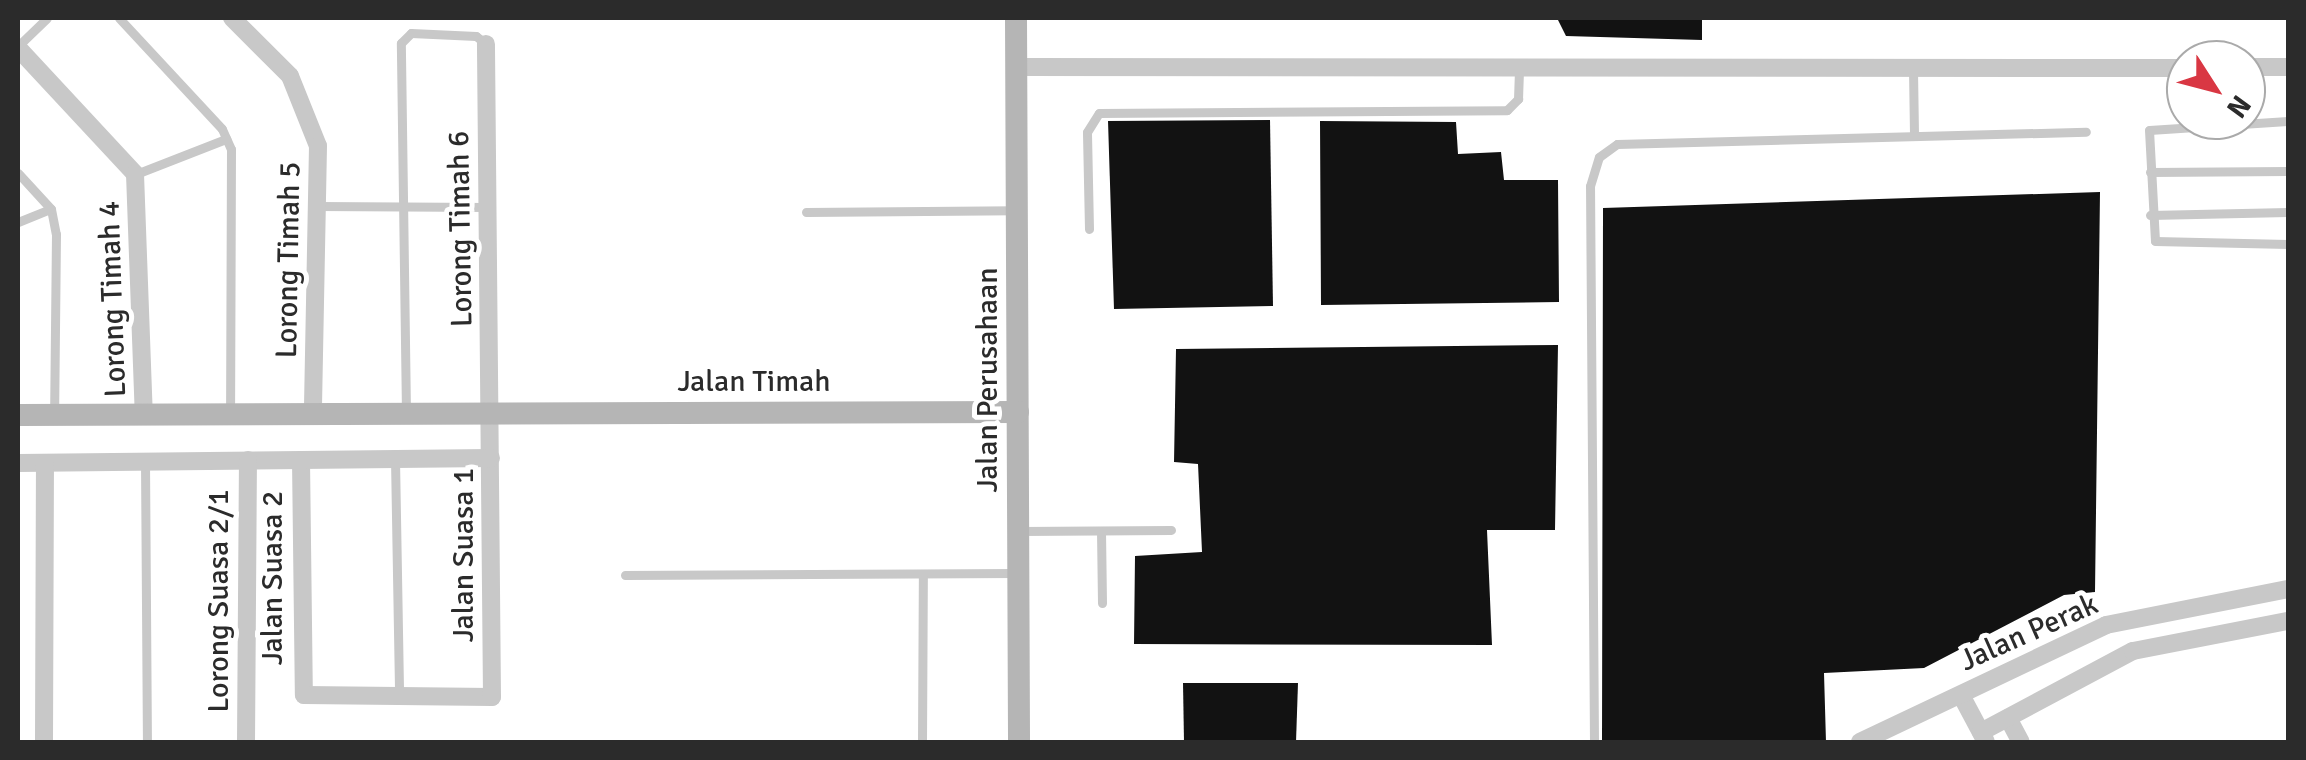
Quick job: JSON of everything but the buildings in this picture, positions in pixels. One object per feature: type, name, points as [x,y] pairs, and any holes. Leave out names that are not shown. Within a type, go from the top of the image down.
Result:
[{"type":"street","name":"Lorong Timah 5","points":[[232,18],[290,76],[306,103],[318,146],[314,414]]},
{"type":"street","name":"Jalan Perusahaan","points":[[1016,18],[1019,742]]},
{"type":"street","name":"Lorong Timah 6","points":[[486,44],[491,413]]},
{"type":"street","name":"Lorong Timah 4","points":[[18,47],[135,174],[144,414]]},
{"type":"street","points":[[1017,67],[2166,68]]},
{"type":"street","name":"Jalan Timah","points":[[18,414],[1018,412]]},
{"type":"street","name":"Jalan Suasa 1","points":[[399,698],[492,697],[491,413]]},
{"type":"street","points":[[18,463],[491,458]]},
{"type":"street","name":"Lorong Suasa 2/1","points":[[246,742],[248,460]]},
{"type":"street","name":"Jalan Suasa 2","points":[[301,460],[304,694],[399,698]]},
{"type":"street","points":[[44,742],[45,463]]},
{"type":"street","name":"Jalan Perak","points":[[1860,742],[2106,625],[2288,589]]},
{"type":"street","points":[[1961,694],[1984,737],[2008,718],[2133,651],[2288,621]]},
{"type":"street","points":[[2008,718],[2021,742]]},
{"type":"lane","points":[[18,47],[47,18]]},
{"type":"lane","points":[[118,18],[226,138],[230,414]]},
{"type":"lane","points":[[406,414],[404,36],[476,36],[486,44]]},
{"type":"lane","points":[[1089,229],[1087,132],[1099,112],[1507,110],[1518,99],[1518,69]]},
{"type":"lane","points":[[1913,70],[1914,136]]},
{"type":"lane","points":[[2288,121],[2152,126],[2150,172],[2151,234],[2163,245],[2288,244]]},
{"type":"lane","points":[[1594,742],[1590,186],[1599,157],[1618,144],[2086,132]]},
{"type":"lane","points":[[135,174],[226,138]]},
{"type":"lane","points":[[2150,172],[2288,171]]},
{"type":"lane","points":[[18,173],[51,208],[54,414]]},
{"type":"lane","points":[[317,206],[488,207]]},
{"type":"lane","points":[[18,222],[51,208]]},
{"type":"lane","points":[[806,212],[1018,210]]},
{"type":"lane","points":[[2150,215],[2288,212]]},
{"type":"lane","points":[[396,459],[399,698]]},
{"type":"lane","points":[[145,462],[146,742]]},
{"type":"lane","points":[[1018,532],[1171,530]]},
{"type":"lane","points":[[1101,531],[1102,603]]},
{"type":"lane","points":[[625,575],[1018,573]]},
{"type":"lane","points":[[922,742],[923,576]]}]
